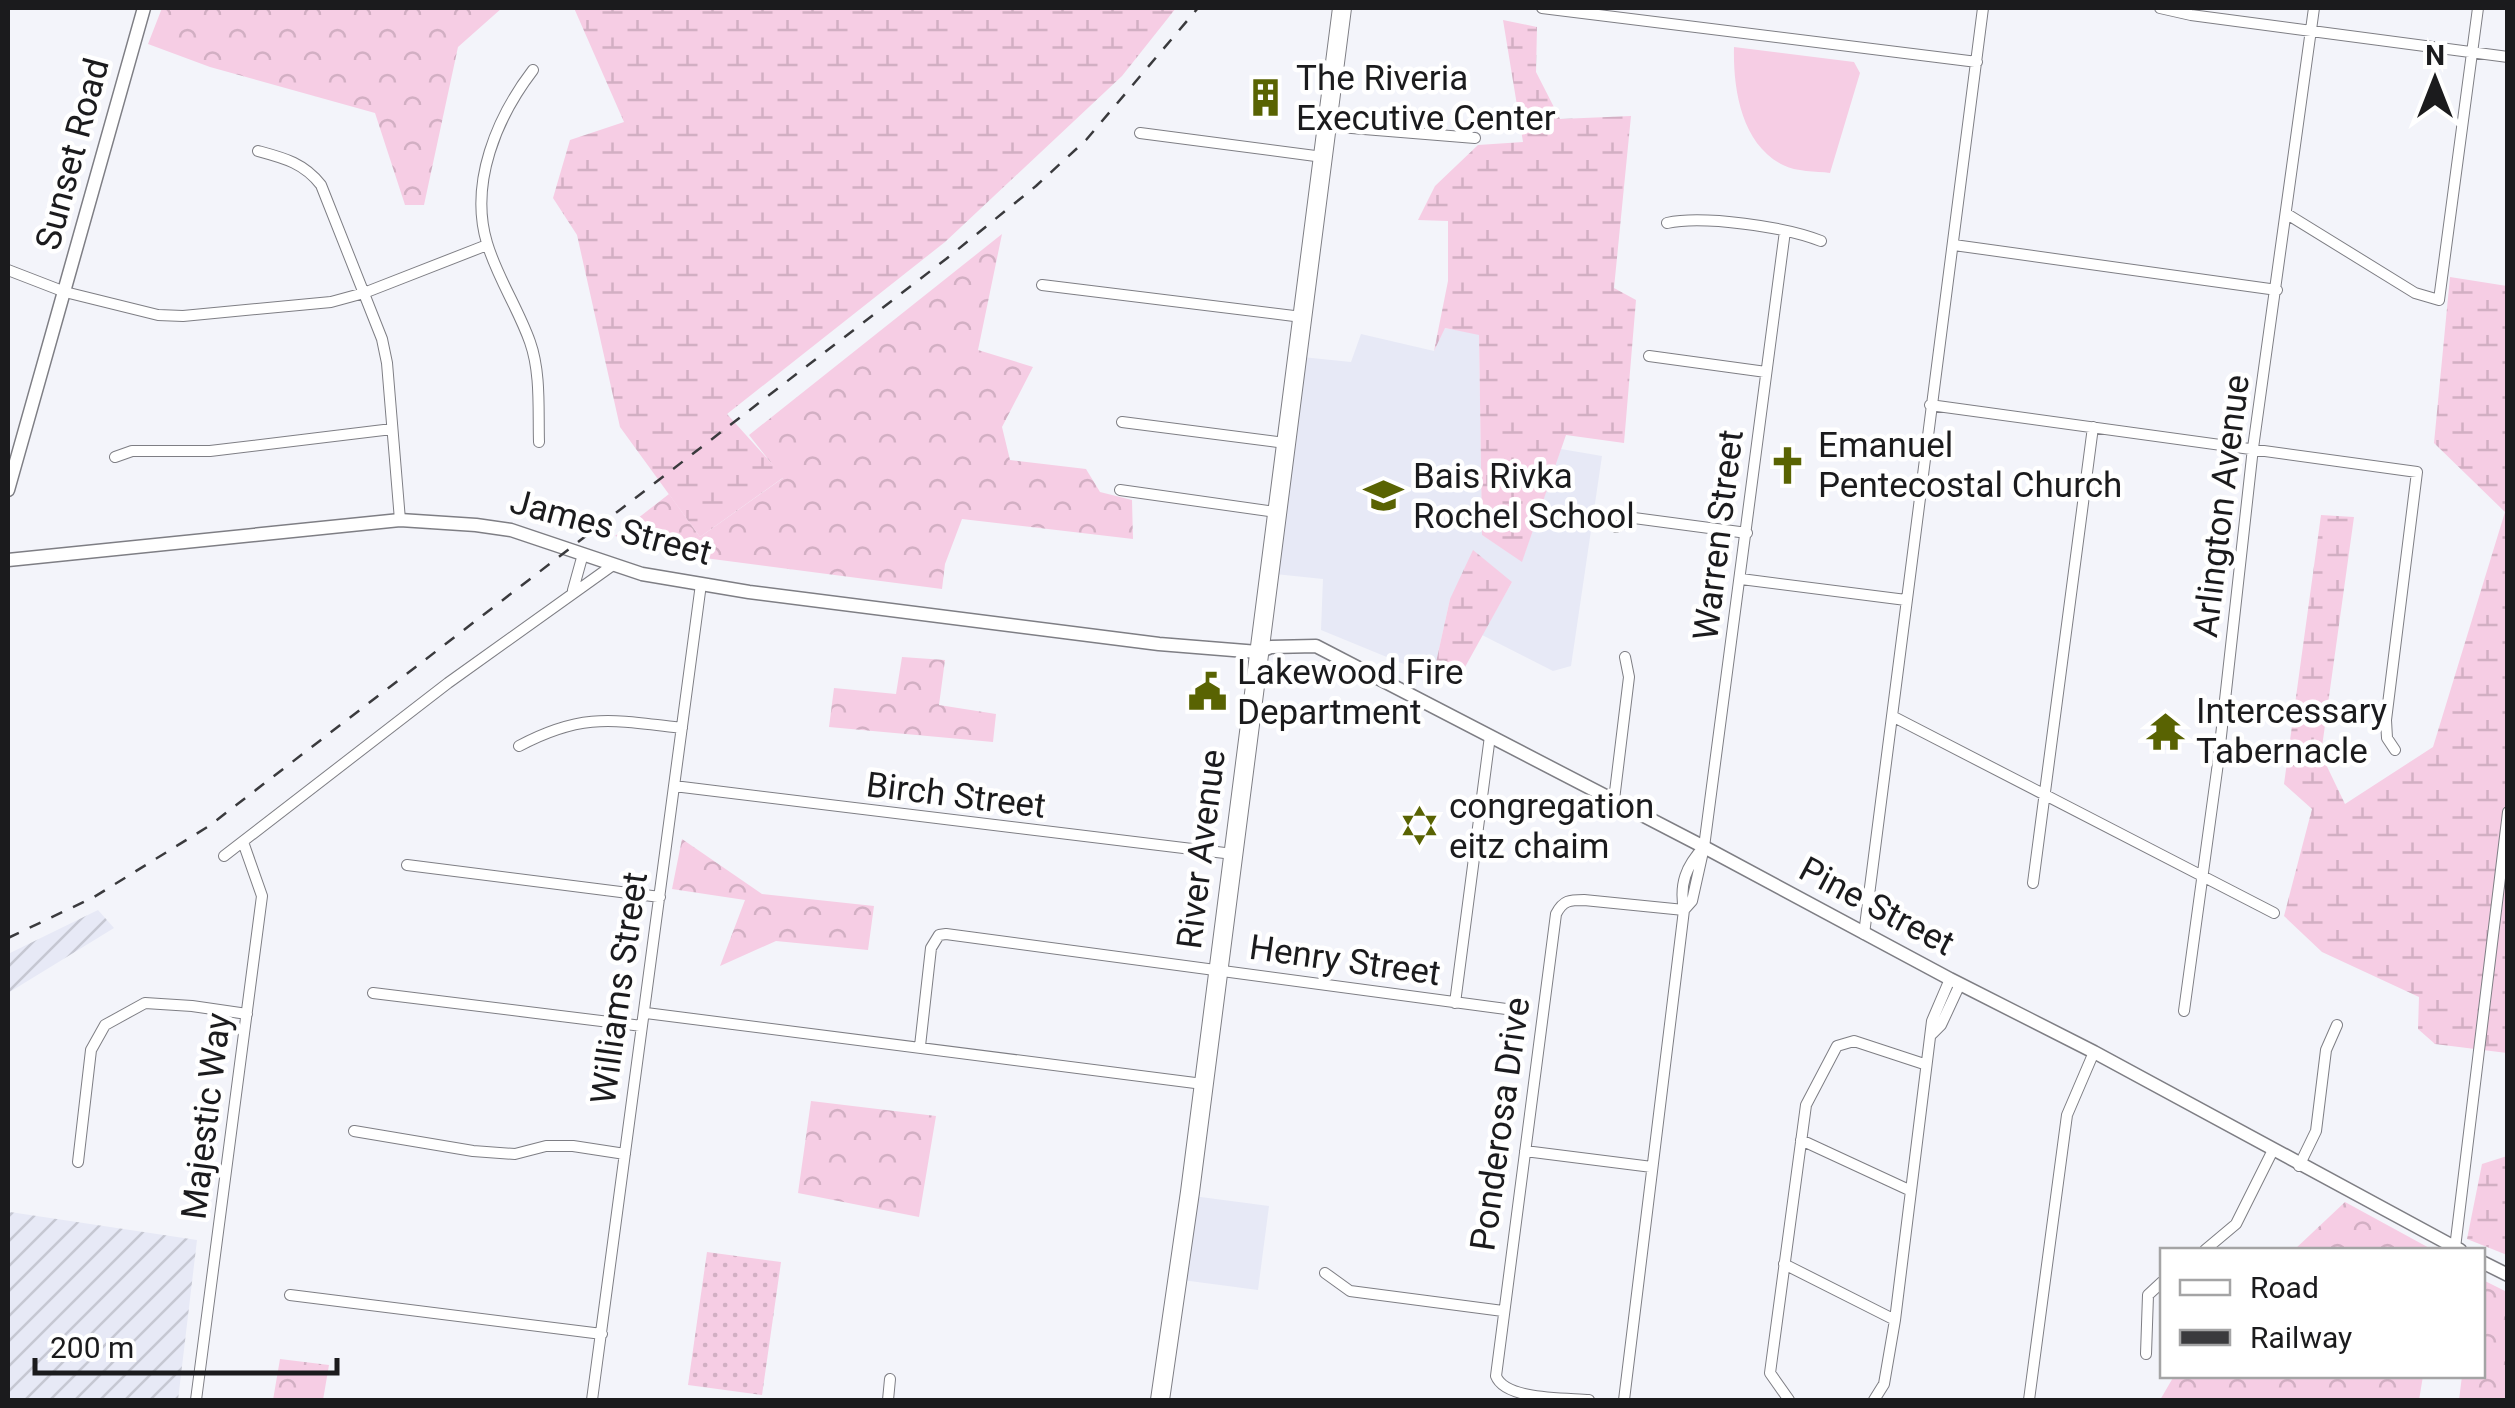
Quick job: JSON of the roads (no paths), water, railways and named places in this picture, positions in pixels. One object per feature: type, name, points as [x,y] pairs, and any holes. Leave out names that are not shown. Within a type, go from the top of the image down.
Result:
[{"type":"highway","name":"River Avenue","points":[[1160,1400],[1342,8]]},
{"type":"street","name":"Sunset Road","points":[[8,490],[144,8]]},
{"type":"street","points":[[1542,8],[1978,62]]},
{"type":"street","points":[[1864,934],[1983,8]]},
{"type":"street","points":[[2160,8],[2508,57]]},
{"type":"street","name":"Arlington Avenue","points":[[2184,1012],[2254,448],[2314,8]]},
{"type":"street","points":[[2287,214],[2415,293],[2439,300],[2478,8]]},
{"type":"street","points":[[533,70],[506,108],[491,150],[480,212],[487,245],[536,362],[540,442]]},
{"type":"street","points":[[1327,126],[1475,138]]},
{"type":"street","points":[[1140,132],[1323,157]]},
{"type":"street","points":[[258,152],[296,162],[312,173],[321,185],[364,293],[387,363],[400,520]]},
{"type":"street","points":[[1667,223],[1686,219],[1785,231],[1822,242]]},
{"type":"street","name":"Warren Street","points":[[1704,847],[1785,231]]},
{"type":"street","points":[[8,270],[65,292],[158,315],[183,316],[331,302],[487,245]]},
{"type":"street","points":[[1954,245],[2277,290]]},
{"type":"street","points":[[1042,284],[1302,317]]},
{"type":"street","points":[[1649,356],[1766,372]]},
{"type":"street","points":[[1930,405],[2417,472],[2386,720],[2388,738],[2395,750]]},
{"type":"street","points":[[1122,422],[1285,443]]},
{"type":"street","points":[[2033,883],[2093,427]]},
{"type":"street","points":[[115,457],[132,451],[210,451],[392,429]]},
{"type":"street","points":[[1120,490],[1276,512]]},
{"type":"street","points":[[1616,527],[1634,518],[1747,534]]},
{"type":"street","name":"James Street","points":[[8,560],[400,520],[512,530],[642,574],[701,584],[1159,644],[1258,652]]},
{"type":"street","points":[[572,591],[583,554]]},
{"type":"street","points":[[224,856],[572,591],[612,565]]},
{"type":"street","points":[[1741,579],[1906,600]]},
{"type":"street","name":"Williams Street","points":[[592,1400],[701,584]]},
{"type":"street","name":"Pine Street","points":[[1258,652],[1299,644],[1332,652],[2094,1052],[2456,1248]]},
{"type":"street","points":[[1614,800],[1628,678],[1625,657]]},
{"type":"street","points":[[1892,716],[2274,913]]},
{"type":"street","points":[[519,746],[573,722],[601,719],[682,728]]},
{"type":"street","points":[[1454,1002],[1490,736]]},
{"type":"street","name":"Birch Street","points":[[674,786],[1233,854]]},
{"type":"street","points":[[2458,1248],[2508,812]]},
{"type":"street","name":"Majestic Way","points":[[196,1400],[262,896],[243,842]]},
{"type":"street","points":[[1624,1400],[1684,910],[1692,901],[1704,847]]},
{"type":"street","points":[[407,864],[660,896]]},
{"type":"street","name":"Ponderosa Drive","points":[[1589,1400],[1520,1394],[1498,1384],[1496,1363],[1556,914],[1560,904],[1568,900],[1684,910]]},
{"type":"street","name":"Henry Street","points":[[920,1046],[930,948],[939,935],[946,934],[1521,1011]]},
{"type":"street","points":[[1874,1400],[1884,1384],[1895,1320],[1932,1020],[1955,982]]},
{"type":"street","points":[[373,994],[642,1026]]},
{"type":"street","points":[[78,1162],[92,1050],[105,1025],[145,1003],[247,1014]]},
{"type":"street","points":[[646,1013],[1203,1084]]},
{"type":"street","points":[[2299,1166],[2316,1131],[2326,1050],[2337,1024]]},
{"type":"street","points":[[1788,1400],[1770,1373],[1806,1105],[1837,1046],[1854,1041],[1924,1064]]},
{"type":"street","points":[[2029,1400],[2067,1114],[2094,1052]]},
{"type":"street","points":[[354,1131],[473,1151],[515,1154],[546,1146],[572,1146],[624,1154]]},
{"type":"street","points":[[1801,1140],[1909,1190]]},
{"type":"street","points":[[2207,1248],[2236,1224],[2273,1150]]},
{"type":"street","points":[[1525,1151],[1652,1167]]},
{"type":"street","points":[[1784,1264],[1895,1320]]},
{"type":"street","points":[[2485,1264],[2508,1275]]},
{"type":"street","points":[[1325,1273],[1350,1291],[1503,1311]]},
{"type":"street","points":[[2146,1354],[2148,1295],[2160,1284]]},
{"type":"street","points":[[290,1295],[602,1334]]},
{"type":"street","points":[[888,1400],[890,1380]]},
{"type":"railway","points":[[8,938],[94,897],[209,826],[946,259],[1086,140],[1198,8]]},
{"type":"place","name":"The Riveria Executive Center","points":[[1266,98]]},
{"type":"place","name":"Emanuel Pentecostal Church","points":[[1788,465]]},
{"type":"place","name":"Bais Rivka Rochel School","points":[[1383,496]]},
{"type":"place","name":"Lakewood Fire Department","points":[[1207,692]]},
{"type":"place","name":"Intercessary Tabernacle","points":[[2166,731]]},
{"type":"place","name":"congregation eitz chaim","points":[[1419,826]]}]
